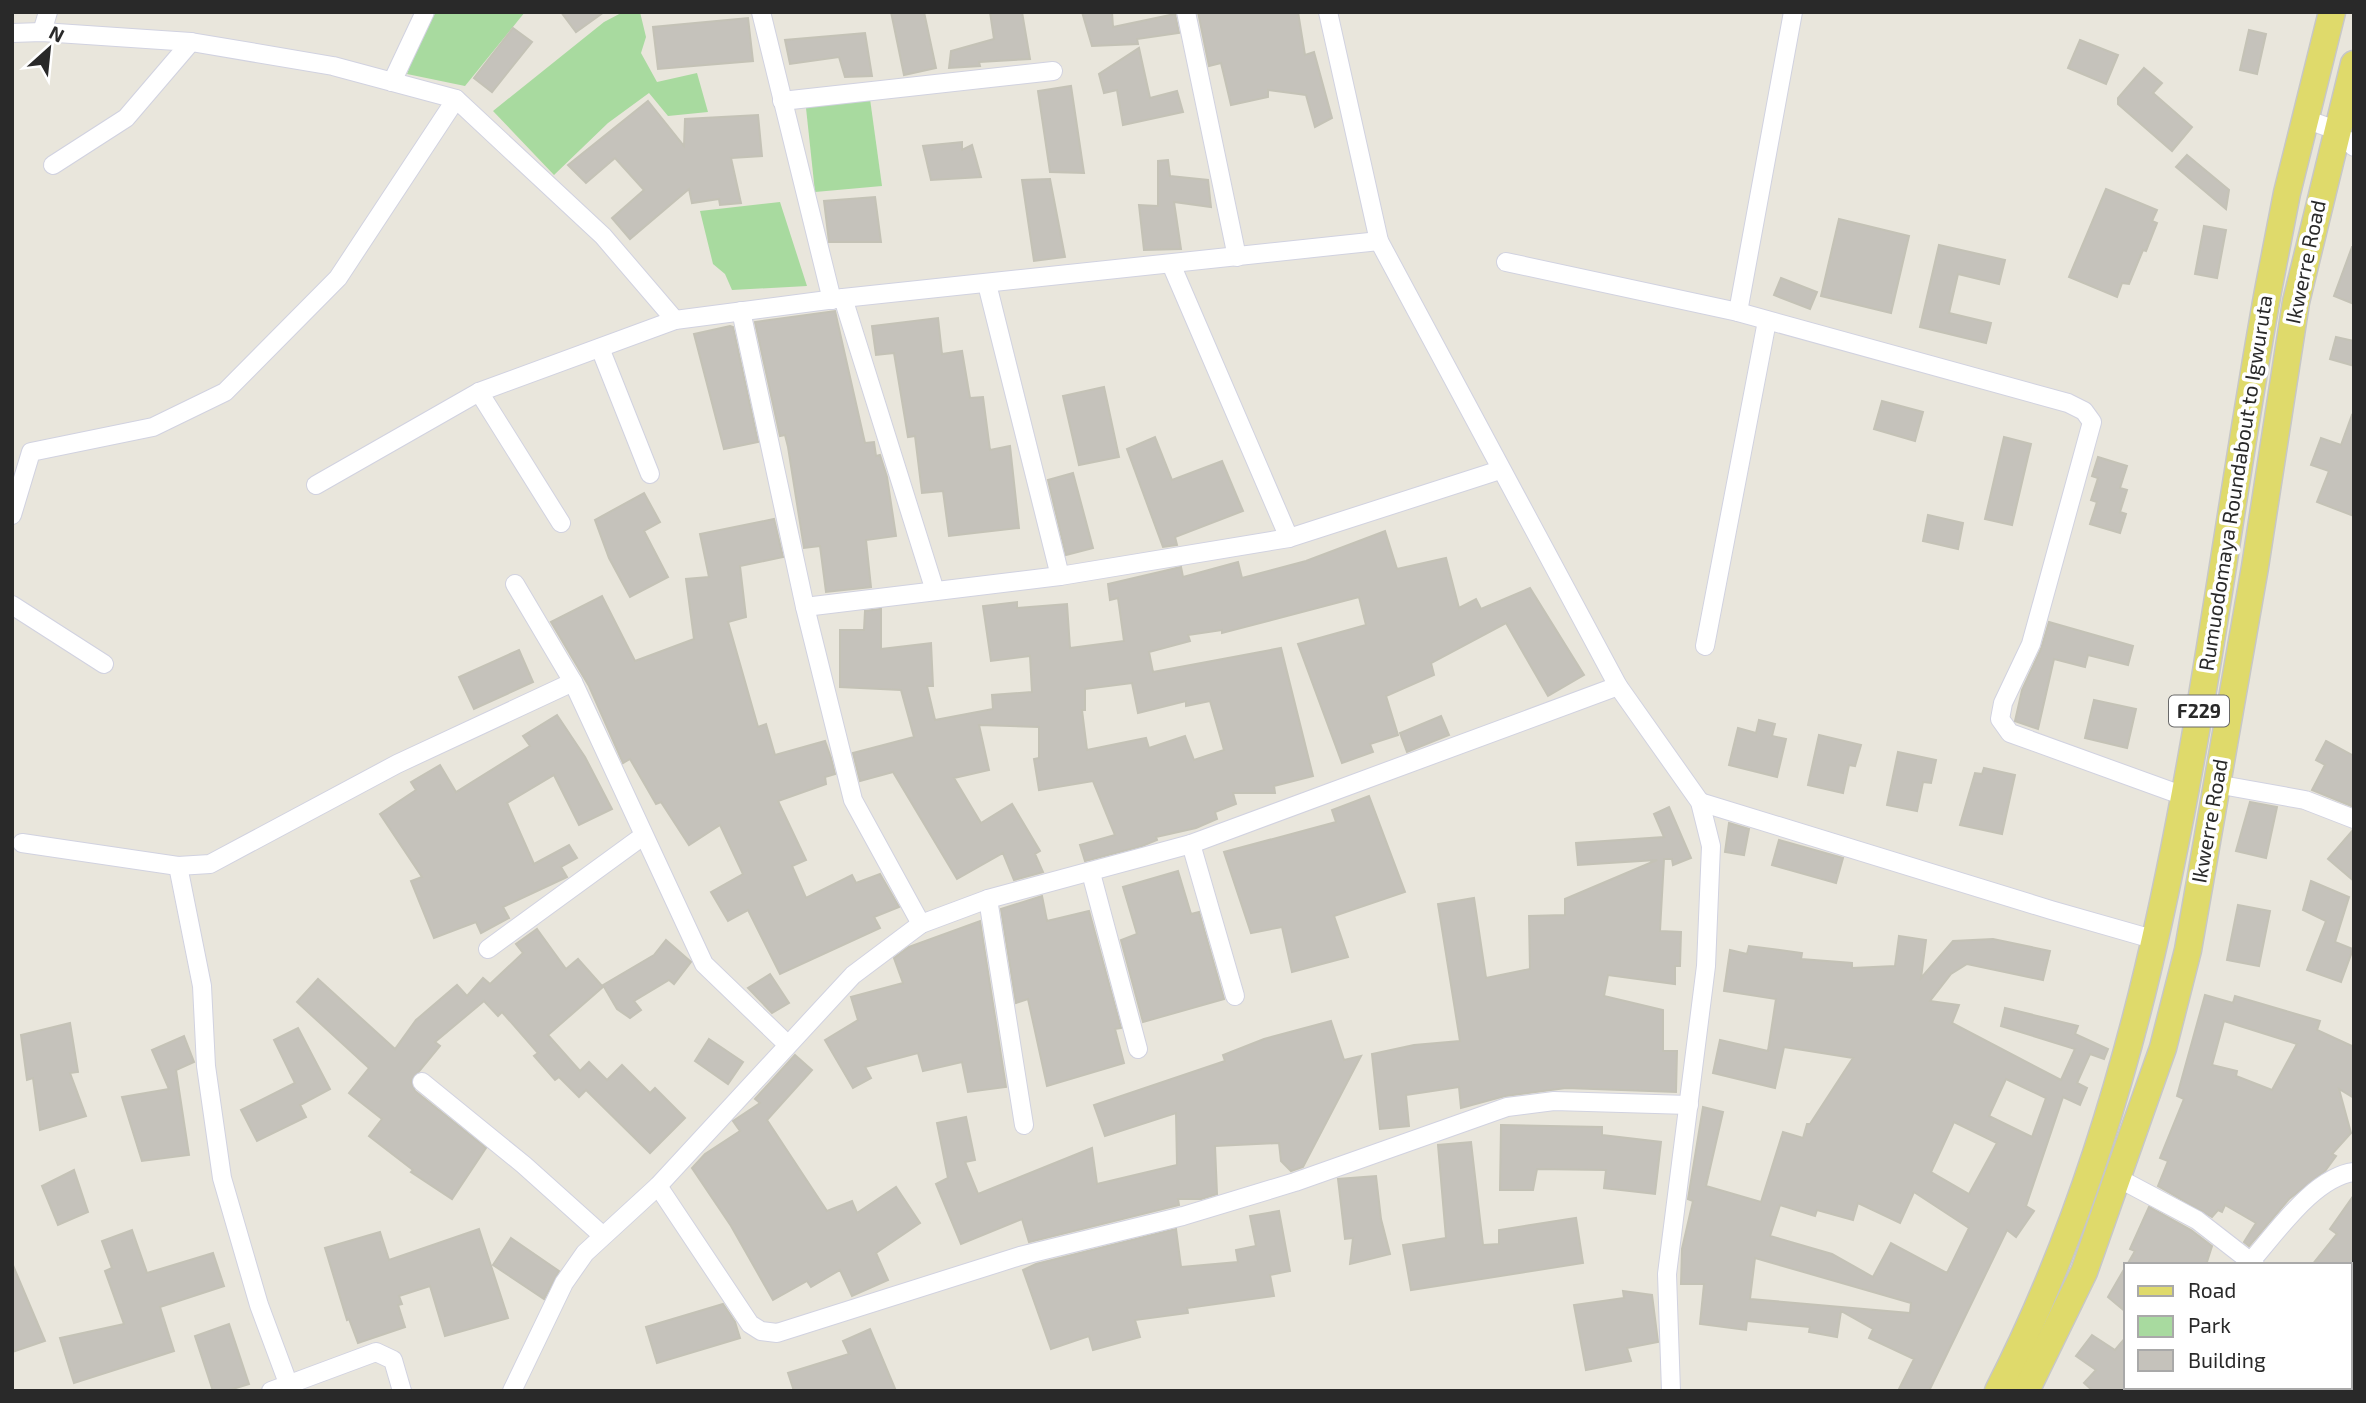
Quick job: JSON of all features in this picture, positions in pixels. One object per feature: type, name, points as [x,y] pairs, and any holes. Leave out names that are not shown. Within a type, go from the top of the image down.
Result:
[{"type":"main road","name":"Rumuodomaya Roundabout to Igwuruta","points":[[1998,1391],[2081,1196],[2139,1013],[2157,940],[2184,796],[2265,304],[2305,119],[2332,12]]},
{"type":"main road","name":"Ikwerre Road","points":[[2026,1391],[2084,1272],[2163,1048],[2188,950],[2256,567],[2296,302],[2345,139],[2354,64]]},
{"type":"street","points":[[42,32],[48,12]]},
{"type":"street","points":[[392,82],[425,12]]},
{"type":"street","points":[[761,12],[782,101],[838,299],[936,591]]},
{"type":"street","points":[[1186,12],[1237,257]]},
{"type":"street","points":[[1328,12],[1379,241],[1618,686],[1700,802],[1712,846],[1706,966],[1667,1274],[1671,1391]]},
{"type":"street","points":[[1738,313],[1793,12]]},
{"type":"street","points":[[12,33],[42,32],[191,42],[333,66],[456,99],[603,236],[675,320]]},
{"type":"street","points":[[53,165],[126,118],[191,42]]},
{"type":"street","points":[[782,101],[1053,71]]},
{"type":"street","points":[[12,449],[31,453],[153,426],[225,392],[338,278],[456,99]]},
{"type":"street","points":[[2305,119],[2345,139]]},
{"type":"street","points":[[316,485],[479,392],[675,320],[838,299],[1379,241]]},
{"type":"street","points":[[1506,262],[1738,313],[2068,403],[2084,411],[2092,422],[2073,497],[2031,644],[2003,703],[2000,719],[2010,733],[2184,796]]},
{"type":"street","points":[[1171,264],[1289,538]]},
{"type":"street","points":[[987,284],[1060,576]]},
{"type":"street","points":[[741,311],[805,607],[853,800],[921,924]]},
{"type":"street","points":[[1705,646],[1767,321]]},
{"type":"street","points":[[600,348],[650,474]]},
{"type":"street","points":[[479,392],[561,523]]},
{"type":"street","points":[[12,515],[31,453]]},
{"type":"street","points":[[805,607],[1060,576],[1289,538],[1500,470]]},
{"type":"street","points":[[515,584],[573,682],[704,964],[787,1044]]},
{"type":"street","points":[[12,605],[104,664]]},
{"type":"street","points":[[22,843],[177,866],[210,864],[397,764],[573,682]]},
{"type":"street","points":[[512,1391],[564,1283],[602,1235],[658,1186],[853,975],[921,924],[988,899],[1191,844],[1618,686]]},
{"type":"street","points":[[2216,784],[2305,800],[2354,819]]},
{"type":"street","points":[[1700,802],[2051,911],[2157,940]]},
{"type":"street","points":[[488,949],[643,836]]},
{"type":"street","points":[[1191,844],[1235,996]]},
{"type":"street","points":[[177,866],[202,986],[206,1066],[222,1178],[259,1305],[288,1383]]},
{"type":"street","points":[[1091,873],[1138,1049]]},
{"type":"street","points":[[988,899],[1024,1125]]},
{"type":"street","points":[[422,1082],[524,1165],[602,1235]]},
{"type":"street","points":[[658,1186],[750,1324],[761,1331],[776,1333],[1020,1256],[1183,1216],[1295,1182],[1458,1121],[1507,1107],[1554,1101],[1689,1105]]},
{"type":"street","points":[[2118,1178],[2197,1220],[2253,1263],[2319,1186],[2342,1173],[2354,1172]]},
{"type":"street","points":[[271,1391],[376,1352],[393,1360],[402,1391]]},
{"type":"green space","points":[[436,12],[525,12],[465,86],[407,74],[420,38]]},
{"type":"green space","points":[[623,12],[640,12],[646,37],[641,53],[657,82],[697,73],[708,112],[668,116],[649,93],[608,123],[554,175],[493,111],[604,22]]},
{"type":"green space","points":[[870,99],[882,186],[815,192],[806,108]]},
{"type":"green space","points":[[780,202],[807,286],[732,290],[725,274],[713,264],[700,211]]},
{"type":"building","points":[[561,12],[604,12],[576,32]]},
{"type":"building","points":[[891,12],[924,12],[936,68],[904,75]]},
{"type":"building","points":[[990,12],[1022,12],[1030,59],[979,62],[980,66],[949,68],[951,51],[994,39]]},
{"type":"building","points":[[1082,12],[1112,12],[1113,27],[1175,14],[1179,33],[1137,39],[1138,44],[1092,46]]},
{"type":"building","points":[[1198,12],[1298,12],[1305,55],[1314,52],[1332,118],[1315,127],[1306,95],[1268,90],[1268,97],[1231,105],[1221,63],[1209,66]]},
{"type":"building","points":[[748,18],[753,61],[658,69],[653,27]]},
{"type":"building","points":[[513,28],[532,42],[492,92],[474,78]]},
{"type":"building","points":[[2249,30],[2266,34],[2257,74],[2240,70]]},
{"type":"building","points":[[865,33],[872,76],[845,77],[839,57],[790,64],[785,40]]},
{"type":"building","points":[[2080,40],[2118,55],[2106,84],[2068,68]]},
{"type":"building","points":[[1139,48],[1150,98],[1177,91],[1183,112],[1123,125],[1117,90],[1104,93],[1099,74]]},
{"type":"building","points":[[2144,68],[2162,83],[2153,93],[2192,127],[2172,151],[2118,104],[2118,98]]},
{"type":"building","points":[[1071,86],[1084,173],[1050,172],[1038,91]]},
{"type":"building","points":[[648,101],[684,146],[685,119],[758,115],[762,156],[731,158],[741,203],[720,205],[719,199],[692,203],[689,189],[630,239],[612,218],[644,190],[615,158],[586,183],[568,165]]},
{"type":"building","points":[[962,142],[962,150],[972,145],[981,177],[931,180],[923,146]]},
{"type":"building","points":[[2187,155],[2229,190],[2226,209],[2176,167]]},
{"type":"building","points":[[1168,160],[1170,176],[1208,180],[1211,207],[1174,202],[1181,249],[1144,250],[1139,205],[1158,206],[1158,161]]},
{"type":"building","points":[[1050,179],[1065,257],[1034,261],[1022,180]]},
{"type":"building","points":[[2106,189],[2157,210],[2152,221],[2157,223],[2146,251],[2143,250],[2129,284],[2122,283],[2117,297],[2069,277]]},
{"type":"building","points":[[875,197],[881,242],[829,242],[824,201]]},
{"type":"building","points":[[1839,219],[1909,236],[1891,313],[1821,296]]},
{"type":"building","points":[[2204,226],[2226,230],[2217,278],[2195,274]]},
{"type":"building","points":[[1939,245],[2005,260],[1999,284],[1958,274],[1949,313],[1991,323],[1986,343],[1920,327]]},
{"type":"building","points":[[2354,247],[2354,304],[2334,296]]},
{"type":"building","points":[[1781,278],[1817,292],[1810,309],[1774,295]]},
{"type":"building","points":[[835,311],[865,443],[874,442],[876,456],[880,455],[887,477],[896,536],[866,540],[871,587],[826,592],[820,546],[804,548],[788,447],[785,435],[780,436],[755,322]]},
{"type":"building","points":[[938,318],[942,354],[962,351],[970,398],[983,397],[990,450],[1010,446],[1019,528],[949,536],[943,491],[922,493],[915,436],[908,437],[894,353],[876,355],[872,326]]},
{"type":"building","points":[[733,327],[758,442],[724,449],[694,334]]},
{"type":"building","points":[[2336,337],[2354,341],[2354,366],[2330,359]]},
{"type":"building","points":[[1104,387],[1119,457],[1079,465],[1063,396]]},
{"type":"building","points":[[1882,401],[1923,412],[1915,441],[1874,429]]},
{"type":"building","points":[[2352,415],[2354,516],[2317,502],[2329,471],[2311,465],[2321,438],[2341,445]]},
{"type":"building","points":[[1155,437],[1172,480],[1222,461],[1243,511],[1175,537],[1177,545],[1163,547],[1127,449]]},
{"type":"building","points":[[2004,437],[2031,444],[2012,525],[1985,519]]},
{"type":"building","points":[[2098,457],[2127,466],[2120,488],[2127,490],[2120,512],[2126,514],[2120,533],[2090,524],[2097,502],[2091,500],[2098,478],[2092,476]]},
{"type":"building","points":[[1073,473],[1093,548],[1066,555],[1048,480]]},
{"type":"building","points":[[644,493],[660,522],[644,531],[668,577],[630,597],[609,558],[595,520]]},
{"type":"building","points":[[1928,515],[1963,523],[1958,549],[1923,541]]},
{"type":"building","points":[[774,519],[783,557],[740,566],[746,617],[728,622],[758,727],[766,724],[775,755],[825,741],[831,758],[835,774],[825,777],[826,784],[778,801],[806,860],[792,866],[806,898],[852,875],[856,883],[880,874],[899,907],[874,917],[880,928],[780,974],[748,910],[728,921],[711,892],[743,874],[720,825],[689,845],[661,802],[656,804],[630,759],[623,763],[589,686],[551,622],[602,596],[635,661],[694,639],[686,579],[709,577],[700,534]]},
{"type":"building","points":[[1385,531],[1397,569],[1446,558],[1459,608],[1476,599],[1481,609],[1530,588],[1584,675],[1548,696],[1506,623],[1431,663],[1434,675],[1386,696],[1398,735],[1370,744],[1373,752],[1342,763],[1298,644],[1366,625],[1359,597],[1222,633],[1222,630],[1188,635],[1190,641],[1149,652],[1153,672],[1281,648],[1313,776],[1274,786],[1275,793],[1233,793],[1236,804],[1215,812],[1217,819],[1196,828],[1156,837],[1157,840],[1142,846],[1085,861],[1080,845],[1115,835],[1093,781],[1039,790],[1034,759],[1039,758],[1039,727],[979,725],[989,770],[954,778],[981,823],[1012,804],[1040,851],[1035,854],[1043,872],[1014,880],[1003,853],[957,879],[893,772],[860,781],[853,753],[914,737],[901,690],[840,687],[840,630],[864,630],[865,611],[881,609],[881,649],[931,643],[933,686],[927,686],[935,720],[993,709],[992,695],[1032,692],[1030,656],[991,661],[983,606],[1017,602],[1017,608],[1067,604],[1070,648],[1124,641],[1118,598],[1110,600],[1108,584],[1181,567],[1183,577],[1238,562],[1242,578],[1306,561]],"holes":[[[1132,683],[1138,713],[1186,701],[1186,706],[1210,701],[1224,750],[1194,760],[1185,736],[1149,748],[1146,738],[1087,750],[1082,710],[1085,710],[1085,689]]]},
{"type":"building","points":[[2049,622],[2133,646],[2128,665],[2088,655],[2085,667],[2054,659],[2038,729],[2015,721],[2022,690],[2041,649]]},
{"type":"building","points":[[519,650],[533,682],[474,709],[459,677]]},
{"type":"building","points":[[2094,700],[2136,709],[2127,748],[2085,738]]},
{"type":"building","points":[[557,715],[585,757],[612,809],[579,825],[554,775],[507,803],[534,864],[569,845],[577,858],[561,867],[567,877],[503,907],[509,918],[481,933],[476,922],[434,938],[411,881],[422,877],[380,814],[416,790],[411,782],[440,765],[456,792],[530,746],[523,736]]},
{"type":"building","points":[[1441,716],[1449,735],[1407,752],[1400,733]]},
{"type":"building","points":[[1759,720],[1775,724],[1772,736],[1786,739],[1777,777],[1729,765],[1738,728],[1756,733]]},
{"type":"building","points":[[1819,735],[1861,745],[1855,766],[1849,765],[1843,793],[1808,785]]},
{"type":"building","points":[[2326,741],[2354,756],[2354,807],[2312,790],[2325,765],[2316,760]]},
{"type":"building","points":[[1898,752],[1936,760],[1931,783],[1923,782],[1917,811],[1887,805]]},
{"type":"building","points":[[1984,768],[2015,775],[2002,834],[1960,825],[1975,773],[1982,774]]},
{"type":"building","points":[[1369,796],[1405,892],[1334,916],[1348,957],[1292,972],[1282,927],[1251,933],[1224,852],[1336,822],[1332,810]]},
{"type":"building","points":[[2250,802],[2277,807],[2266,858],[2236,851]]},
{"type":"building","points":[[1669,807],[1691,858],[1673,865],[1672,859],[1664,859],[1660,931],[1681,932],[1680,966],[1675,966],[1675,984],[1608,975],[1604,996],[1663,1010],[1663,1051],[1677,1051],[1676,1092],[1566,1088],[1505,1096],[1461,1108],[1459,1087],[1406,1095],[1409,1126],[1380,1129],[1372,1054],[1414,1045],[1460,1041],[1438,904],[1474,898],[1486,978],[1530,969],[1529,916],[1565,915],[1565,899],[1657,860],[1578,865],[1576,843],[1664,837],[1654,814]]},
{"type":"building","points":[[1729,823],[1749,829],[1744,855],[1725,852]]},
{"type":"building","points":[[2354,830],[2354,881],[2328,859]]},
{"type":"building","points":[[1779,840],[1843,858],[1836,883],[1772,865]]},
{"type":"building","points":[[1178,871],[1191,914],[1199,912],[1224,999],[1143,1022],[1121,940],[1137,934],[1123,887]]},
{"type":"building","points":[[2311,881],[2349,897],[2335,942],[2353,949],[2341,982],[2307,970],[2326,921],[2303,910]]},
{"type":"building","points":[[1042,896],[1047,921],[1089,911],[1121,1028],[1115,1029],[1124,1063],[1047,1086],[1028,999],[1016,1003],[1001,909]]},
{"type":"building","points":[[2238,905],[2270,911],[2259,966],[2227,960]]},
{"type":"building","points":[[980,921],[1006,1087],[968,1092],[962,1062],[923,1071],[918,1053],[865,1067],[871,1078],[853,1088],[825,1040],[858,1020],[851,997],[903,983],[894,958],[909,947]]},
{"type":"building","points":[[537,929],[566,969],[578,959],[603,987],[548,1035],[580,1071],[589,1062],[607,1080],[622,1065],[650,1093],[655,1088],[685,1118],[650,1153],[586,1090],[579,1097],[559,1077],[555,1080],[534,1056],[538,1053],[502,1012],[498,1016],[484,1001],[435,1042],[440,1046],[411,1081],[415,1091],[486,1148],[452,1199],[411,1172],[413,1170],[369,1136],[382,1119],[349,1093],[369,1068],[297,1002],[318,979],[395,1049],[416,1020],[457,985],[467,996],[483,978],[490,984],[523,953],[516,944]]},
{"type":"building","points":[[1899,936],[1926,940],[1921,978],[1953,941],[1993,939],[2050,951],[2043,980],[1967,964],[1951,974],[1930,1001],[1959,1005],[1952,1023],[2061,1080],[2075,1049],[2001,1026],[2005,1008],[2078,1026],[2075,1034],[2108,1049],[2104,1059],[2090,1054],[2077,1083],[2087,1088],[2080,1105],[2063,1097],[2026,1206],[2034,1211],[2016,1237],[2007,1230],[1929,1391],[1898,1391],[1914,1359],[1869,1338],[1873,1329],[1841,1311],[1837,1337],[1809,1332],[1810,1327],[1747,1321],[1746,1330],[1700,1324],[1704,1284],[1681,1284],[1682,1249],[1693,1201],[1688,1199],[1703,1107],[1723,1112],[1706,1186],[1761,1202],[1783,1132],[1803,1138],[1807,1124],[1810,1124],[1853,1058],[1784,1047],[1775,1088],[1713,1073],[1720,1040],[1768,1051],[1776,999],[1724,991],[1730,950],[1747,954],[1749,946],[1802,953],[1801,959],[1852,963],[1852,968],[1895,966]],"holes":[[[2006,1079],[2046,1098],[2032,1137],[1989,1116]],[[1954,1122],[1997,1143],[1969,1194],[1931,1172]],[[1914,1192],[1969,1228],[1947,1273],[1891,1243],[1873,1277],[1832,1254],[1770,1236],[1780,1205],[1815,1216],[1817,1210],[1853,1220],[1858,1203],[1900,1223]],[[1755,1258],[1911,1303],[1910,1313],[1750,1299]]]},
{"type":"building","points":[[666,940],[691,962],[674,984],[669,980],[634,1001],[641,1010],[630,1018],[617,1009],[603,985],[654,955]]},
{"type":"building","points":[[770,974],[789,1003],[772,1013],[748,988]]},
{"type":"building","points":[[2205,995],[2233,1003],[2235,996],[2320,1021],[2317,1030],[2354,1047],[2354,1098],[2339,1089],[2351,1133],[2332,1154],[2336,1156],[2325,1171],[2289,1199],[2249,1246],[2244,1242],[2256,1223],[2225,1205],[2222,1212],[2218,1210],[2212,1217],[2158,1186],[2168,1161],[2160,1158],[2184,1099],[2177,1096]],"holes":[[[2224,1021],[2297,1044],[2272,1090],[2236,1076],[2237,1071],[2212,1065]]]},
{"type":"building","points":[[1331,1021],[1344,1060],[1361,1056],[1303,1167],[1291,1171],[1281,1161],[1279,1143],[1215,1146],[1217,1194],[1201,1199],[1178,1199],[1179,1205],[1029,1242],[1022,1219],[961,1244],[936,1184],[948,1178],[937,1123],[966,1117],[975,1160],[965,1162],[978,1194],[1092,1148],[1097,1184],[1177,1165],[1176,1113],[1105,1136],[1094,1105],[1225,1061],[1223,1055],[1264,1039]]},
{"type":"building","points":[[70,1023],[78,1072],[70,1073],[86,1116],[40,1130],[33,1078],[27,1080],[21,1035]]},
{"type":"building","points":[[298,1028],[330,1089],[300,1105],[306,1117],[257,1141],[241,1110],[295,1083],[274,1040]]},
{"type":"building","points":[[184,1036],[194,1062],[176,1070],[189,1155],[142,1161],[122,1097],[169,1089],[152,1050]]},
{"type":"building","points":[[709,1039],[743,1062],[728,1084],[695,1061]]},
{"type":"building","points":[[795,1055],[812,1070],[767,1120],[827,1211],[852,1201],[857,1213],[896,1187],[920,1223],[876,1253],[888,1280],[852,1296],[840,1270],[811,1287],[807,1281],[773,1300],[731,1226],[692,1168],[705,1154],[740,1131],[733,1121],[760,1103],[755,1099]]},
{"type":"building","points":[[1501,1125],[1602,1127],[1602,1135],[1661,1142],[1655,1194],[1604,1188],[1606,1170],[1537,1169],[1533,1190],[1500,1190]]},
{"type":"building","points":[[1471,1142],[1483,1245],[1499,1244],[1499,1230],[1576,1218],[1583,1263],[1411,1290],[1403,1245],[1446,1238],[1438,1145]]},
{"type":"building","points":[[74,1170],[88,1212],[58,1225],[42,1186]]},
{"type":"building","points":[[1376,1176],[1381,1219],[1390,1254],[1350,1264],[1353,1238],[1345,1239],[1338,1179]]},
{"type":"building","points":[[2354,1195],[2354,1265],[2314,1263],[2337,1234],[2330,1229]]},
{"type":"building","points":[[2149,1207],[2191,1230],[2212,1246],[2207,1263],[2128,1263],[2135,1251],[2130,1249]]},
{"type":"building","points":[[1279,1211],[1290,1271],[1270,1275],[1274,1296],[1187,1308],[1188,1313],[1135,1320],[1140,1337],[1093,1350],[1089,1336],[1051,1349],[1023,1270],[1036,1264],[1176,1229],[1181,1267],[1238,1262],[1236,1250],[1256,1246],[1250,1216]]},
{"type":"building","points":[[479,1229],[508,1318],[445,1336],[430,1286],[399,1296],[402,1304],[398,1305],[405,1327],[358,1343],[349,1319],[347,1320],[325,1248],[380,1232],[389,1260]]},
{"type":"building","points":[[132,1230],[147,1273],[213,1253],[224,1286],[160,1307],[174,1351],[74,1383],[60,1338],[124,1324],[105,1271],[112,1268],[102,1241]]},
{"type":"building","points":[[511,1238],[559,1271],[544,1299],[493,1265]]},
{"type":"building","points":[[12,1263],[45,1341],[12,1352]]},
{"type":"building","points":[[2124,1269],[2124,1310],[2108,1297]]},
{"type":"building","points":[[1623,1291],[1652,1295],[1658,1342],[1627,1348],[1631,1361],[1586,1370],[1574,1305],[1624,1298]]},
{"type":"building","points":[[723,1304],[735,1322],[740,1338],[657,1363],[646,1327]]},
{"type":"building","points":[[229,1324],[249,1384],[226,1391],[213,1391],[195,1336]]},
{"type":"building","points":[[870,1329],[896,1391],[794,1391],[788,1373],[849,1354],[843,1341]]},
{"type":"building","points":[[2092,1335],[2115,1350],[2124,1339],[2126,1391],[2093,1391],[2084,1383],[2096,1370],[2076,1356]]}]
